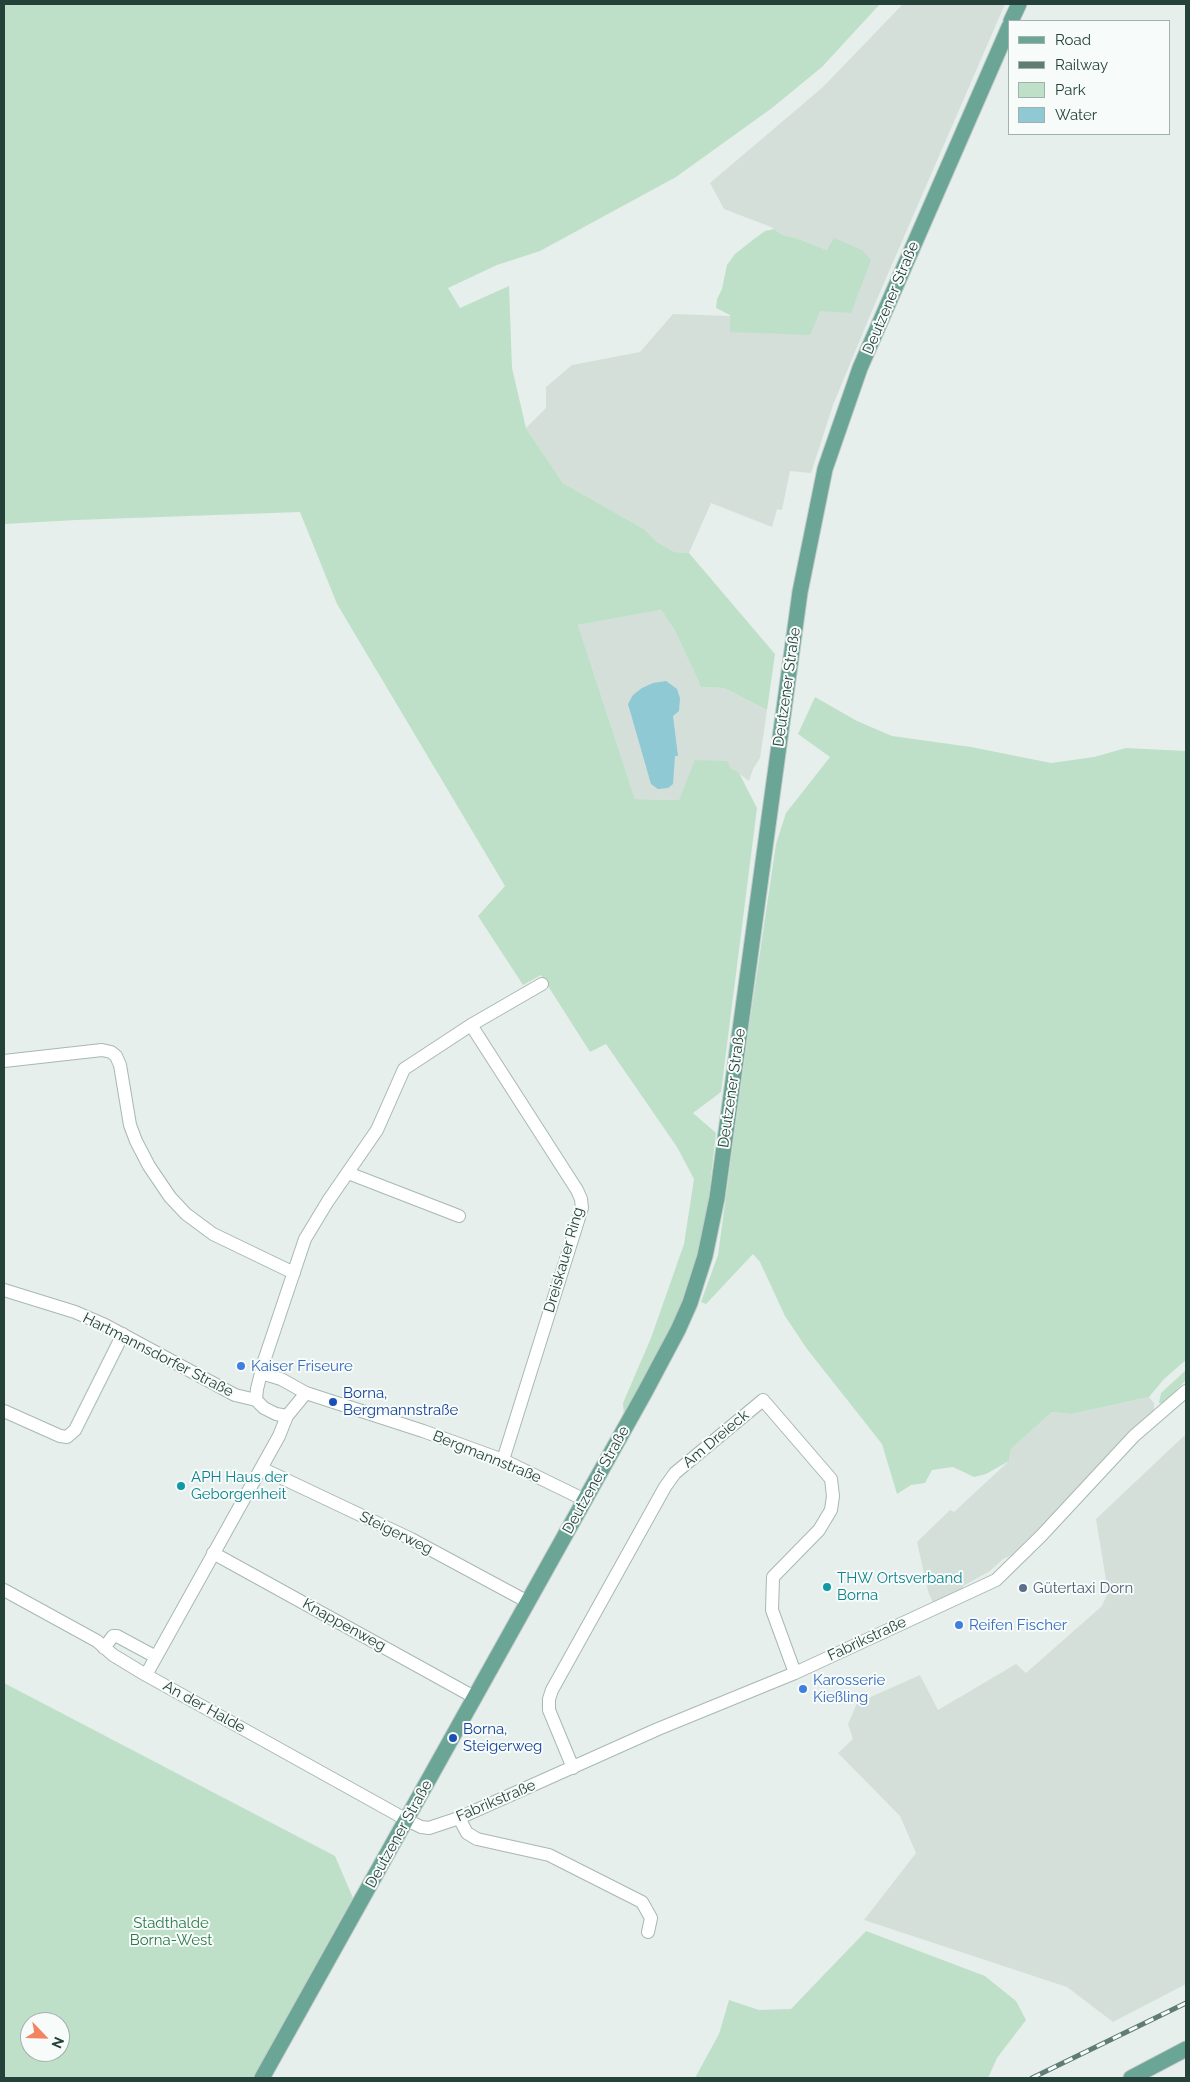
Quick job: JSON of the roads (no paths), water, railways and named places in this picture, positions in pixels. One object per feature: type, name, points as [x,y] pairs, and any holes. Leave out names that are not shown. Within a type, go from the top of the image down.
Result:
[{"type":"main road","points":[[1011,20],[1019,4]]},
{"type":"main road","name":"Deutzener Straße","points":[[262,2078],[528,1602],[678,1330],[690,1303],[710,1234],[800,592],[826,469],[860,368],[1008,29]]},
{"type":"main road","points":[[1130,2078],[1186,2049]]},
{"type":"street","points":[[287,1416],[276,1414],[264,1408],[256,1400],[261,1373],[294,1273],[309,1230],[377,1130],[404,1069],[542,984]]},
{"type":"street","name":"Dreiskauer Ring","points":[[471,1026],[576,1190],[581,1199],[582,1208],[504,1460]]},
{"type":"street","points":[[4,1061],[102,1050],[111,1052],[116,1056],[120,1065],[130,1125],[136,1142],[149,1166],[170,1197],[186,1214],[213,1234],[294,1273]]},
{"type":"street","points":[[348,1173],[459,1216]]},
{"type":"street","name":"Hartmannsdorfer Straße","points":[[4,1290],[75,1312],[123,1334],[235,1395],[256,1400]]},
{"type":"street","points":[[4,1411],[60,1436],[67,1437],[75,1430],[123,1334]]},
{"type":"street","name":"Bergmannstraße","points":[[261,1373],[281,1379],[306,1393],[504,1460],[584,1500]]},
{"type":"street","name":"Fabrikstraße","points":[[407,1820],[421,1827],[429,1828],[459,1818],[658,1730],[795,1673],[996,1580],[1041,1536],[1134,1436],[1186,1390]]},
{"type":"street","points":[[146,1675],[279,1436],[287,1416],[306,1393]]},
{"type":"street","name":"Am Dreieck","points":[[573,1768],[549,1710],[549,1699],[552,1690],[664,1487],[675,1473],[763,1400],[830,1480],[834,1496],[831,1510],[820,1530],[773,1576],[772,1610],[795,1673]]},
{"type":"street","name":"Steigerweg","points":[[261,1468],[411,1539],[528,1602]]},
{"type":"street","name":"Knappenweg","points":[[214,1553],[474,1697]]},
{"type":"street","name":"An der Halde","points":[[4,1590],[97,1641],[113,1655],[146,1675],[407,1820]]},
{"type":"street","points":[[104,1648],[113,1636],[117,1636],[156,1657]]},
{"type":"street","points":[[459,1818],[467,1833],[477,1839],[550,1855],[642,1902],[651,1918],[648,1932]]},
{"type":"water","points":[[666,681],[677,689],[680,698],[679,711],[673,716],[678,756],[675,756],[673,784],[668,788],[658,789],[651,784],[628,704],[633,695],[642,688],[653,683]]},
{"type":"railway","points":[[1032,2078],[1186,2003]]},
{"type":"place","name":"Kaiser Friseure","points":[[241,1366]]},
{"type":"place","name":"Borna, Bergmannstraße","points":[[333,1402]]},
{"type":"place","name":"APH Haus der Geborgenheit","points":[[181,1486]]},
{"type":"place","name":"THW Ortsverband Borna","points":[[827,1587]]},
{"type":"place","name":"Gütertaxi Dorn","points":[[1023,1588]]},
{"type":"place","name":"Reifen Fischer","points":[[959,1625]]},
{"type":"place","name":"Karosserie Kießling","points":[[803,1689]]},
{"type":"place","name":"Borna, Steigerweg","points":[[453,1738]]},
{"type":"park label","name":"Stadthalde Borna-West","points":[[171,1932]]}]
